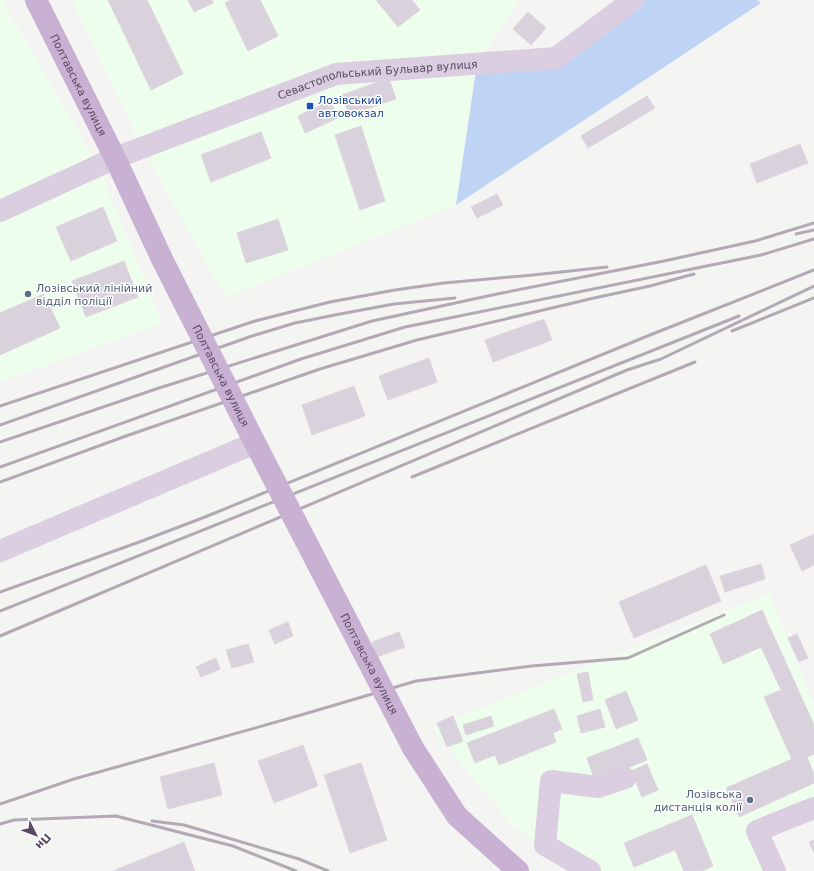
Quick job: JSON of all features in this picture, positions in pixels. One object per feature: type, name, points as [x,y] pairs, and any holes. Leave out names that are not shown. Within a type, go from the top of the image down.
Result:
[{"type":"main road","name":"Полтавська вулиця","points":[[36,0],[115,158],[161,257],[255,443],[413,748],[458,816],[518,871]]},
{"type":"street","name":"Севастопольський Бульвар вулиця","points":[[0,211],[115,158],[336,74],[556,58],[633,0]]},
{"type":"street","points":[[0,550],[255,443]]},
{"type":"street","points":[[590,871],[545,845],[551,781],[598,787],[625,778]]},
{"type":"street","points":[[775,871],[757,831],[814,808]]},
{"type":"shaded area","points":[[0,0],[2,0],[98,166],[162,323],[0,382]]},
{"type":"shaded area","points":[[72,0],[519,0],[477,64],[456,205],[226,297],[142,148]]},
{"type":"shaded area","points":[[633,0],[757,0],[761,3],[456,205],[477,64],[556,58]]},
{"type":"shaded area","points":[[769,594],[814,706],[814,808],[757,831],[775,871],[576,871],[514,827],[432,728]]},
{"type":"building","points":[[108,0],[147,0],[183,74],[151,90]]},
{"type":"building","points":[[188,0],[212,0],[213,3],[194,12]]},
{"type":"building","points":[[231,0],[260,0],[278,36],[248,51],[225,3]]},
{"type":"building","points":[[376,0],[412,0],[420,10],[398,27]]},
{"type":"building","points":[[528,12],[546,28],[531,45],[513,29]]},
{"type":"building","points":[[389,78],[396,99],[349,115],[342,95]]},
{"type":"building","points":[[647,96],[655,108],[588,148],[581,136]]},
{"type":"building","points":[[330,101],[338,118],[305,133],[298,116]]},
{"type":"building","points":[[361,126],[385,201],[360,210],[335,135]]},
{"type":"building","points":[[261,132],[271,158],[211,182],[201,155]]},
{"type":"building","points":[[800,144],[808,163],[757,183],[750,164]]},
{"type":"building","points":[[497,194],[503,205],[477,218],[471,207]]},
{"type":"building","points":[[103,207],[117,241],[71,261],[56,227]]},
{"type":"building","points":[[278,219],[288,250],[246,263],[237,233]]},
{"type":"building","points":[[124,261],[138,297],[86,317],[72,281]]},
{"type":"building","points":[[44,294],[60,328],[0,355],[0,313]]},
{"type":"building","points":[[544,319],[552,340],[493,362],[485,340]]},
{"type":"building","points":[[429,358],[437,382],[388,400],[379,376]]},
{"type":"building","points":[[354,386],[365,416],[312,435],[302,405]]},
{"type":"building","points":[[814,534],[814,565],[802,571],[790,545]]},
{"type":"building","points":[[761,564],[765,579],[725,592],[720,576]]},
{"type":"building","points":[[706,565],[721,601],[634,638],[619,602]]},
{"type":"building","points":[[762,610],[814,725],[814,754],[807,757],[814,774],[814,783],[739,817],[726,788],[792,759],[764,697],[781,690],[761,647],[723,664],[710,634]]},
{"type":"building","points":[[288,622],[293,636],[275,644],[269,630]]},
{"type":"building","points":[[399,632],[405,647],[377,657],[372,642]]},
{"type":"building","points":[[797,634],[808,658],[799,662],[788,638]]},
{"type":"building","points":[[248,644],[254,662],[232,668],[226,650]]},
{"type":"building","points":[[216,658],[220,669],[201,677],[196,667]]},
{"type":"building","points":[[588,672],[593,700],[583,702],[577,674]]},
{"type":"building","points":[[626,691],[638,720],[616,729],[605,700]]},
{"type":"building","points":[[554,709],[562,729],[553,733],[556,742],[499,765],[495,755],[475,763],[467,743]]},
{"type":"building","points":[[600,709],[605,727],[581,733],[577,716]]},
{"type":"building","points":[[453,716],[463,741],[447,747],[437,723]]},
{"type":"building","points":[[491,716],[494,726],[466,735],[463,725]]},
{"type":"building","points":[[638,738],[647,760],[595,781],[587,758]]},
{"type":"building","points":[[303,745],[318,786],[274,803],[258,761]]},
{"type":"building","points":[[214,763],[222,795],[168,809],[160,777]]},
{"type":"building","points":[[361,763],[387,840],[350,853],[324,775]]},
{"type":"building","points":[[647,764],[658,790],[642,797],[631,771]]},
{"type":"building","points":[[692,815],[713,866],[702,871],[684,871],[675,850],[634,867],[624,843]]},
{"type":"building","points":[[814,840],[814,853],[809,842]]},
{"type":"building","points":[[184,842],[195,871],[113,871]]},
{"type":"railway","points":[[0,442],[159,388],[372,321],[755,241],[814,223]]},
{"type":"railway","points":[[796,234],[814,230]]},
{"type":"railway","points":[[0,467],[301,359],[405,327],[761,255],[814,239]]},
{"type":"railway","points":[[0,406],[255,321],[330,302],[444,283],[607,267]]},
{"type":"railway","points":[[0,592],[205,517],[650,335],[814,270]]},
{"type":"railway","points":[[0,482],[126,436],[320,369],[417,340],[650,286],[694,274]]},
{"type":"railway","points":[[0,636],[627,370],[661,359],[814,286]]},
{"type":"railway","points":[[0,425],[252,336],[295,323],[394,304],[455,298]]},
{"type":"railway","points":[[732,331],[814,298]]},
{"type":"railway","points":[[0,611],[739,316]]},
{"type":"railway","points":[[412,477],[695,362]]},
{"type":"railway","points":[[0,804],[74,779],[416,681],[532,666],[628,658],[724,615]]},
{"type":"railway","points":[[0,824],[14,820],[116,816],[233,846],[296,871]]},
{"type":"railway","points":[[152,821],[184,825],[299,859],[328,871]]},
{"type":"place","name":"Лозівський автовокзал","points":[[310,106]]},
{"type":"place","name":"Лозівський лінійний відділ поліції","points":[[28,294]]},
{"type":"place","name":"Лозівська дистанція колії","points":[[750,800]]}]
